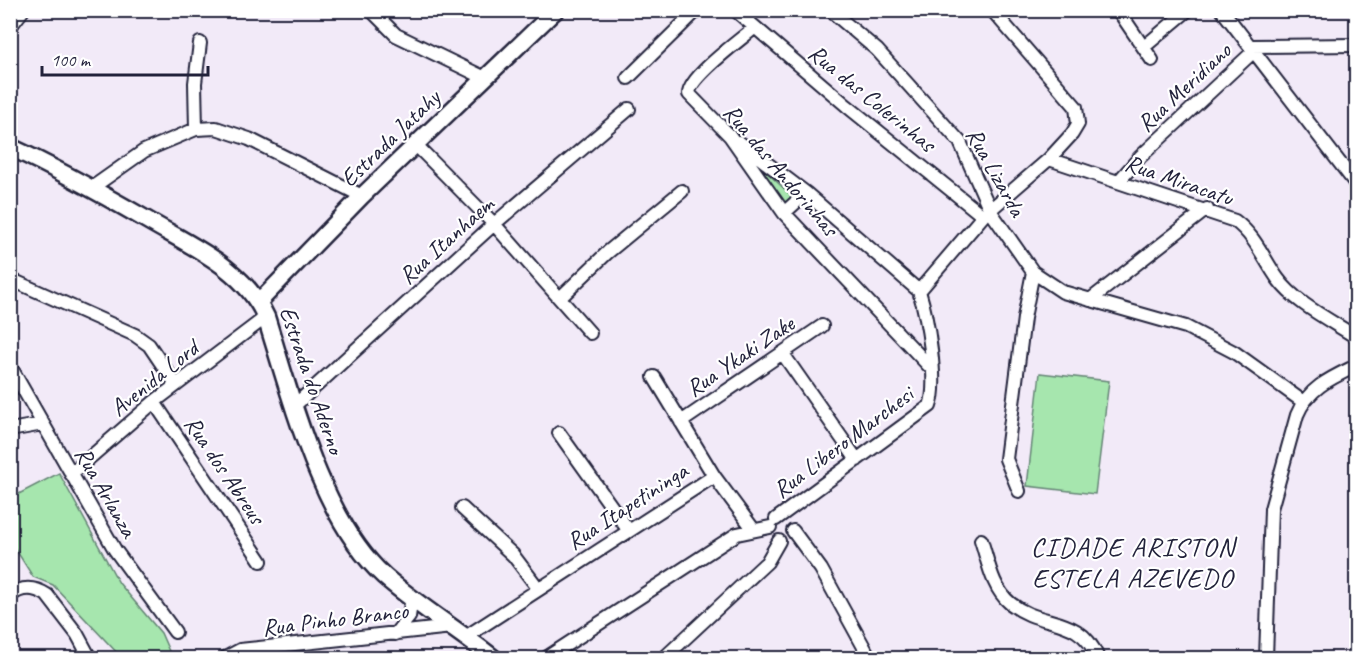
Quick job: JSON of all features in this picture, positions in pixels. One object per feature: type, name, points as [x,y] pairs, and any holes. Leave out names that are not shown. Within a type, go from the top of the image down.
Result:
[{"type":"main road","name":"Estrada do Aderno","points":[[10,147],[93,187],[199,249],[234,275],[262,309],[308,446],[341,519],[372,563],[493,658]]},
{"type":"street","points":[[10,27],[23,10]]},
{"type":"street","points":[[371,10],[396,35],[485,78]]},
{"type":"street","name":"Estrada Jatahy","points":[[262,309],[362,196],[556,10]]},
{"type":"street","points":[[628,78],[697,10]]},
{"type":"street","name":"Rua das Colerinhas","points":[[735,10],[754,28],[987,214]]},
{"type":"street","name":"Rua Lizarda","points":[[830,10],[877,50],[960,142],[987,214],[1033,272],[1063,292],[1186,327],[1234,352],[1302,401]]},
{"type":"street","points":[[730,136],[806,193],[919,291],[987,214],[1049,159],[1072,134],[1078,123],[1076,107],[992,10]]},
{"type":"street","points":[[1118,10],[1152,60]]},
{"type":"street","points":[[1144,47],[1188,10]]},
{"type":"street","points":[[1222,10],[1356,184]]},
{"type":"street","name":"Rua das Andorinhas","points":[[754,28],[699,75],[689,89],[693,100],[730,136],[784,213],[931,368]]},
{"type":"street","points":[[196,129],[195,82],[200,43]]},
{"type":"street","points":[[1252,49],[1356,45]]},
{"type":"street","name":"Rua Meridiano","points":[[1119,181],[1252,49]]},
{"type":"street","name":"Rua Itanhaem","points":[[294,406],[494,224],[629,109]]},
{"type":"street","points":[[93,187],[144,151],[196,129],[231,131],[362,196]]},
{"type":"street","points":[[416,145],[494,224],[590,333]]},
{"type":"street","name":"Rua Miracatu","points":[[1049,159],[1207,209],[1235,221],[1249,232],[1278,280],[1307,304],[1356,337]]},
{"type":"street","points":[[560,298],[608,252],[682,191]]},
{"type":"street","points":[[784,213],[806,193]]},
{"type":"street","points":[[1090,300],[1207,209]]},
{"type":"street","points":[[1019,491],[1006,459],[1023,318],[1033,272]]},
{"type":"street","name":"Rua dos Abreus","points":[[10,279],[135,335],[149,345],[176,386]]},
{"type":"street","name":"Rua Libero Marchesi","points":[[546,658],[737,534],[773,523],[930,406],[934,390],[925,311],[919,291]]},
{"type":"street","name":"Avenida Lord","points":[[71,474],[154,402],[176,386],[262,309]]},
{"type":"street","name":"Rua Ykaki Zake","points":[[681,422],[822,326]]},
{"type":"street","points":[[783,354],[857,460]]},
{"type":"street","name":"Rua Arlanza","points":[[10,366],[115,550],[174,632]]},
{"type":"street","points":[[1266,658],[1271,509],[1302,401],[1314,388],[1356,366]]},
{"type":"street","name":"Rua Itapetininga","points":[[460,632],[538,588],[714,476],[654,377]]},
{"type":"street","name":"Rua dos Abreus","points":[[154,402],[261,561]]},
{"type":"street","points":[[10,430],[43,424]]},
{"type":"street","points":[[559,433],[628,531]]},
{"type":"street","points":[[714,476],[754,530]]},
{"type":"street","points":[[462,508],[513,555],[538,588]]},
{"type":"street","points":[[793,531],[786,540],[778,541],[772,537],[773,523],[784,518],[790,521],[793,531],[821,569],[870,658]]},
{"type":"street","points":[[981,540],[1000,592],[1010,603],[1028,613],[1077,630],[1086,639],[1098,658]]},
{"type":"street","points":[[664,658],[767,562],[778,541]]},
{"type":"street","points":[[10,596],[24,588],[40,591],[60,609],[90,658]]},
{"type":"street","points":[[395,634],[410,617],[412,596]]},
{"type":"street","name":"Rua Pinho Branco","points":[[225,658],[240,650],[395,634],[438,627],[460,632]]},
{"type":"green space","points":[[734,141],[795,199],[787,207]]},
{"type":"green space","points":[[1040,373],[1109,381],[1095,494],[1027,486]]},
{"type":"green space","points":[[59,473],[119,583],[161,633],[172,658],[122,658],[53,585],[33,577],[11,542],[11,498]]},
{"type":"district","name":"CIDADE ARISTON ESTELA AZEVEDO","points":[[1133,562]]}]
